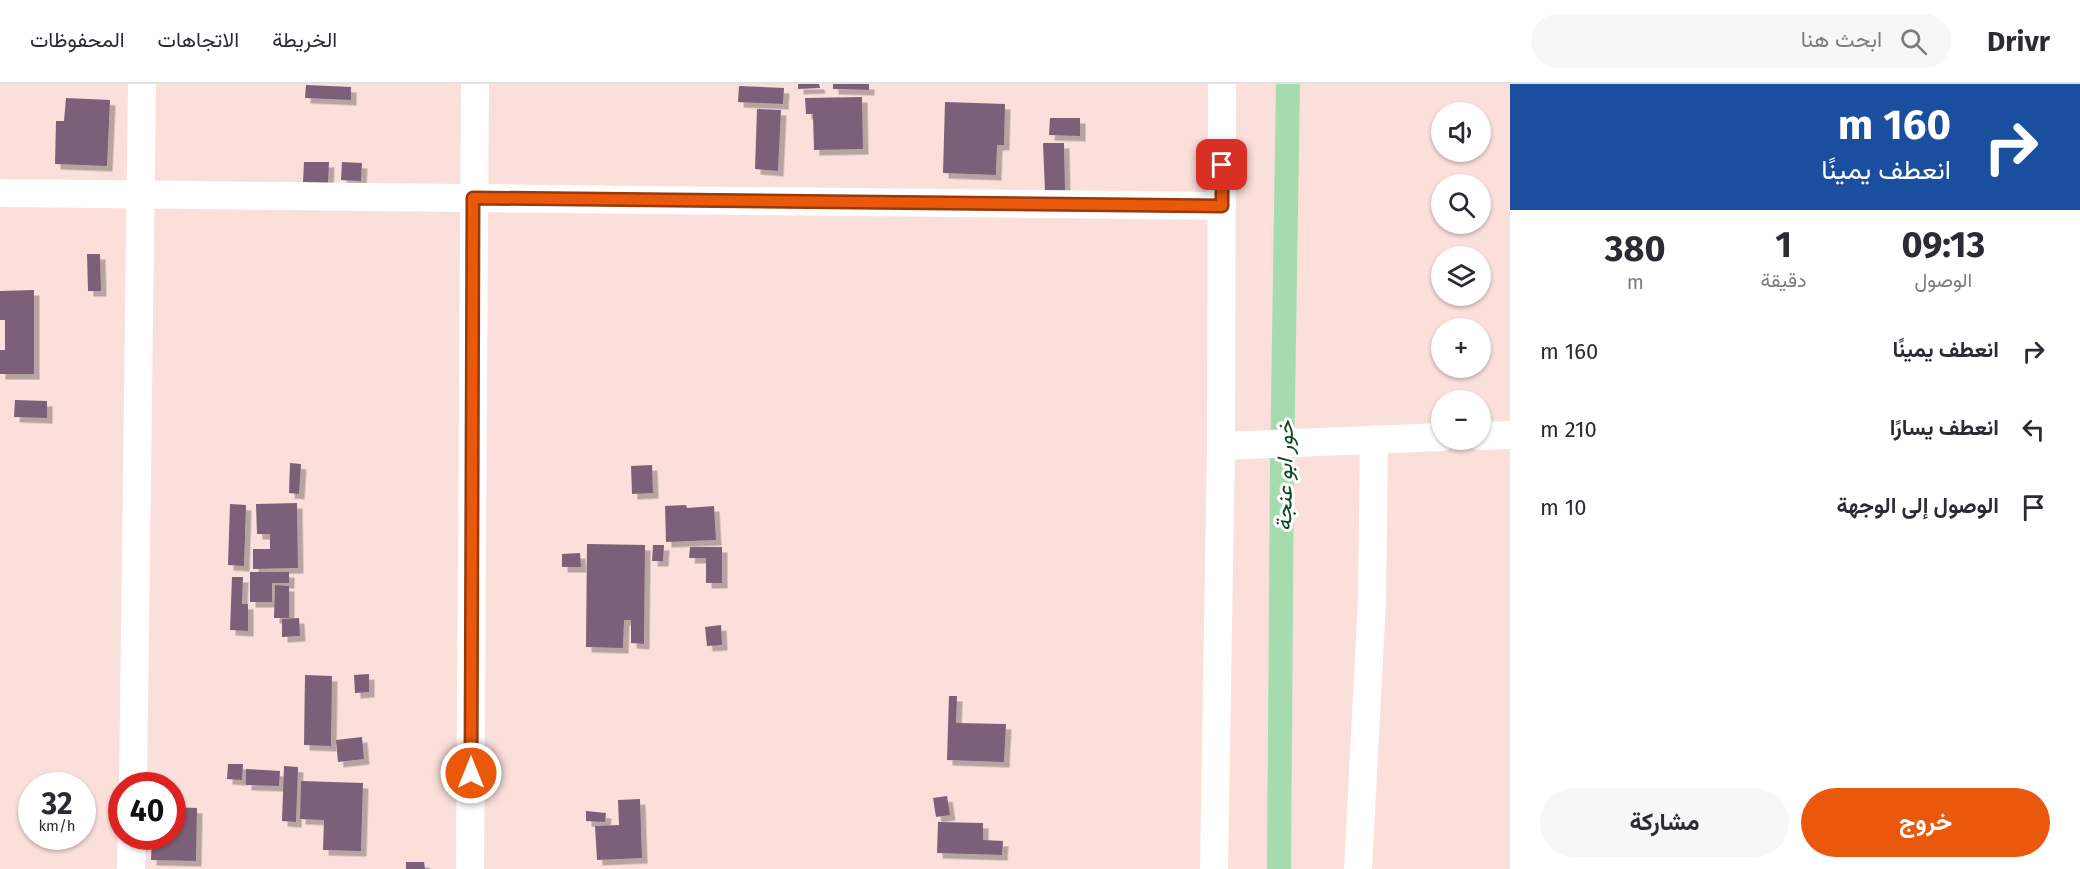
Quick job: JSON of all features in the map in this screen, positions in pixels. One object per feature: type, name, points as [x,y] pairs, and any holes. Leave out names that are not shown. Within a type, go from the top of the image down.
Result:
[{"type":"street","points":[[133,772],[142,84]]},
{"type":"street","points":[[470,869],[475,84]]},
{"type":"street","points":[[1214,869],[1221,446],[1222,84]]},
{"type":"street","points":[[0,193],[1222,206]]},
{"type":"street","points":[[1491,436],[1510,435]]},
{"type":"street","points":[[1221,446],[1431,437]]},
{"type":"street","points":[[1358,869],[1372,601],[1374,439]]},
{"type":"street","points":[[131,869],[132,850]]},
{"type":"building","points":[[798,84],[819,84],[820,88],[798,89]]},
{"type":"building","points":[[833,84],[869,84],[869,90],[833,89]]},
{"type":"building","points":[[306,85],[351,87],[351,100],[305,98]]},
{"type":"building","points":[[739,86],[784,88],[783,104],[738,102]]},
{"type":"building","points":[[862,97],[863,149],[814,150],[813,114],[806,114],[805,98]]},
{"type":"building","points":[[66,98],[110,100],[107,166],[55,164],[56,121],[64,121]]},
{"type":"building","points":[[945,102],[1005,104],[1004,145],[997,145],[996,175],[943,173]]},
{"type":"building","points":[[757,109],[781,110],[778,171],[755,169]]},
{"type":"building","points":[[1050,118],[1080,118],[1080,136],[1049,135]]},
{"type":"building","points":[[1043,143],[1064,143],[1065,190],[1045,191]]},
{"type":"building","points":[[304,162],[329,162],[328,183],[303,182]]},
{"type":"building","points":[[342,162],[362,163],[361,181],[341,180]]},
{"type":"building","points":[[87,254],[100,254],[101,291],[88,291]]},
{"type":"building","points":[[34,290],[34,374],[0,374],[0,350],[5,350],[5,320],[0,320],[0,291]]},
{"type":"building","points":[[15,400],[47,401],[47,418],[14,417]]},
{"type":"building","points":[[290,463],[301,464],[299,494],[289,493]]},
{"type":"building","points":[[652,465],[653,493],[632,494],[631,466]]},
{"type":"building","points":[[297,503],[298,568],[253,569],[253,549],[270,549],[270,534],[257,534],[256,504]]},
{"type":"building","points":[[230,504],[246,505],[244,566],[228,565]]},
{"type":"building","points":[[686,505],[687,508],[714,506],[716,540],[666,542],[665,506]]},
{"type":"building","points":[[587,544],[645,545],[644,644],[631,643],[631,620],[624,620],[623,648],[586,647]]},
{"type":"building","points":[[653,545],[664,545],[663,561],[652,561]]},
{"type":"building","points":[[690,547],[722,547],[722,583],[706,583],[706,558],[689,558]]},
{"type":"building","points":[[580,553],[581,567],[562,567],[562,554]]},
{"type":"building","points":[[250,572],[289,572],[289,583],[272,583],[272,602],[250,602]]},
{"type":"building","points":[[232,577],[243,577],[242,604],[248,604],[248,631],[230,630]]},
{"type":"building","points":[[275,585],[289,586],[289,618],[274,618]]},
{"type":"building","points":[[299,618],[300,636],[282,637],[282,619]]},
{"type":"building","points":[[721,625],[722,645],[707,646],[705,627]]},
{"type":"building","points":[[369,674],[369,692],[355,693],[354,675]]},
{"type":"building","points":[[305,675],[332,676],[331,746],[304,745]]},
{"type":"building","points":[[949,696],[957,696],[956,723],[1006,724],[1004,762],[947,760]]},
{"type":"building","points":[[362,737],[364,759],[338,762],[336,740]]},
{"type":"building","points":[[228,764],[243,764],[242,780],[227,779]]},
{"type":"building","points":[[284,766],[298,767],[296,822],[282,821]]},
{"type":"building","points":[[246,769],[280,771],[279,786],[246,785]]},
{"type":"building","points":[[301,781],[363,783],[361,851],[323,850],[324,820],[300,819]]},
{"type":"building","points":[[947,796],[950,815],[936,817],[933,798]]},
{"type":"building","points":[[640,799],[642,858],[597,860],[595,826],[619,825],[618,800]]},
{"type":"building","points":[[186,808],[197,808],[196,861],[151,860],[151,850],[186,850]]},
{"type":"building","points":[[586,811],[606,813],[605,822],[586,821]]},
{"type":"building","points":[[938,822],[983,823],[983,840],[1003,841],[1002,855],[937,853]]},
{"type":"building","points":[[406,862],[424,862],[425,869],[406,869]]},
{"type":"waterway","name":"خور ابو عنجة","points":[[1279,869],[1288,84]]},
{"type":"route","points":[[471,773],[473,198],[1222,206],[1222,165]]}]
